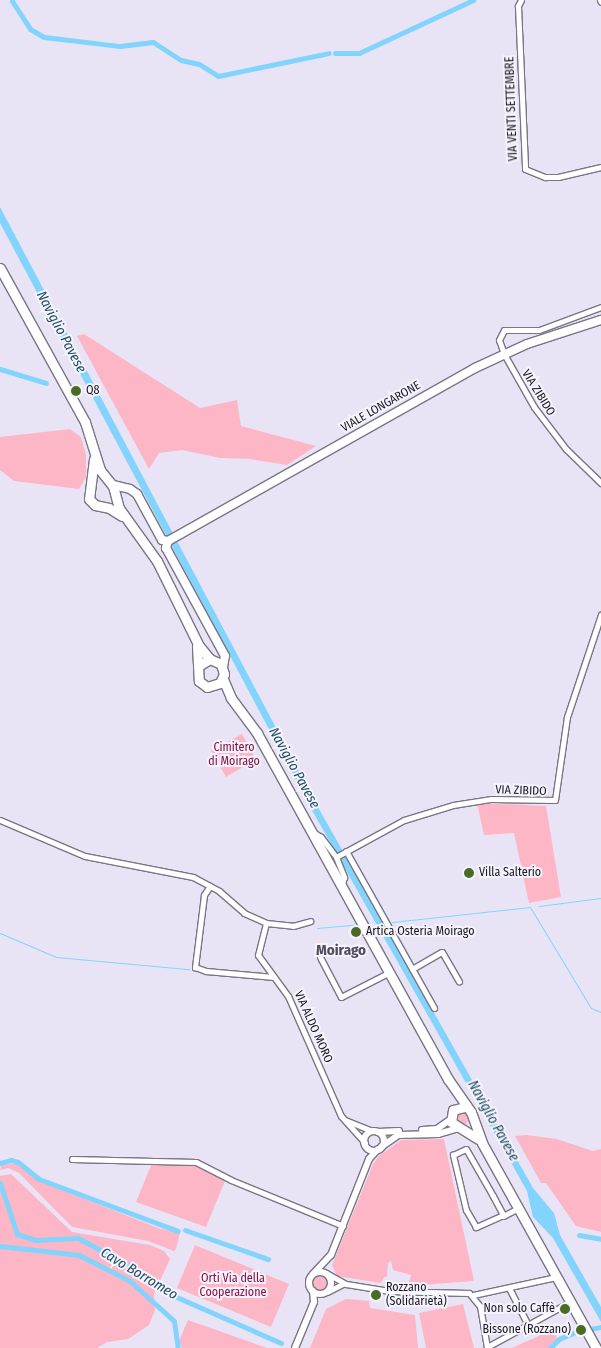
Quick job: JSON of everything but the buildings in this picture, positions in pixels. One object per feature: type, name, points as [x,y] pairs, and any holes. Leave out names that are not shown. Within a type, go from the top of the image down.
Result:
[{"type":"main road","points":[[0,268],[85,422],[101,472],[112,487],[130,523],[157,561],[194,636],[210,660],[223,667]]},
{"type":"main road","name":"VIALE LONGARONE","points":[[168,541],[415,401],[504,354],[551,335],[601,320]]},
{"type":"main road","points":[[94,451],[88,488],[90,500],[114,510],[130,523]]},
{"type":"main road","points":[[88,488],[96,480],[137,494],[162,540],[168,541],[166,548],[225,656],[223,679],[231,698],[258,733],[448,1079],[465,1107],[471,1112],[472,1121],[482,1143],[520,1208],[596,1348]]},
{"type":"main road","points":[[101,506],[110,503],[112,487]]},
{"type":"main road","points":[[194,636],[200,664],[199,680],[207,687],[214,687],[231,698]]},
{"type":"main road","points":[[200,664],[210,660]]},
{"type":"main road","points":[[214,687],[223,679]]},
{"type":"main road","points":[[448,1079],[453,1110],[450,1120],[482,1143]]},
{"type":"main road","points":[[453,1110],[465,1107]]},
{"type":"main road","points":[[461,1128],[472,1121]]},
{"type":"street","name":"VIA VENTI SETTEMBRE","points":[[521,0],[518,6],[525,169],[545,177],[558,177],[601,167]]},
{"type":"street","points":[[504,354],[499,340],[504,330],[539,330],[601,307]]},
{"type":"street","name":"VIA ZIBIDO","points":[[504,354],[554,434],[601,483]]},
{"type":"street","name":"VIA ZIBIDO","points":[[336,857],[404,820],[453,805],[492,799],[555,800],[567,717],[601,615]]},
{"type":"street","points":[[0,820],[86,856],[193,876],[210,886],[236,908],[266,923],[293,926],[310,921]]},
{"type":"street","points":[[314,833],[321,837],[336,857],[344,877],[342,884]]},
{"type":"street","points":[[346,851],[434,1008]]},
{"type":"street","points":[[210,886],[204,895],[195,967],[206,971],[274,977]]},
{"type":"street","name":"VIA ALDO MORO","points":[[266,923],[258,955],[288,996],[341,1116],[365,1144]]},
{"type":"street","points":[[412,969],[442,952],[459,981]]},
{"type":"street","points":[[320,957],[342,997],[390,971]]},
{"type":"street","points":[[341,1116],[359,1128],[375,1132],[435,1129],[450,1120]]},
{"type":"street","points":[[314,1302],[313,1291],[309,1282],[331,1254],[368,1162],[380,1148],[398,1135],[438,1134],[461,1128]]},
{"type":"street","points":[[368,1162],[365,1144],[366,1136],[375,1132]]},
{"type":"street","points":[[375,1132],[383,1138],[380,1148]]},
{"type":"street","points":[[365,1144],[380,1148]]},
{"type":"street","points":[[503,1215],[466,1149],[453,1155],[466,1210],[476,1227],[520,1208]]},
{"type":"street","points":[[72,1159],[196,1162],[231,1180],[343,1226]]},
{"type":"street","points":[[325,1292],[331,1254]]},
{"type":"street","points":[[314,1274],[329,1276],[346,1284],[398,1292],[471,1294],[509,1288],[556,1276]]},
{"type":"street","points":[[295,1348],[314,1302],[325,1292],[346,1284]]},
{"type":"street","points":[[509,1288],[528,1325]]},
{"type":"street","points":[[313,1291],[325,1292]]},
{"type":"street","points":[[471,1294],[480,1306],[487,1347],[570,1302]]},
{"type":"green space","points":[[84,334],[200,408],[237,400],[241,426],[316,446],[287,465],[250,459],[220,458],[182,450],[159,453],[149,469],[77,336]]},
{"type":"green space","points":[[70,429],[81,437],[86,455],[86,477],[79,489],[14,481],[0,470],[0,437]]},
{"type":"green space","name":"Cimitero di Moirago","points":[[242,734],[256,759],[226,777],[211,751]]},
{"type":"green space","points":[[477,803],[546,806],[561,897],[529,903],[514,833],[484,835]]},
{"type":"green space","points":[[459,1111],[465,1111],[469,1118],[465,1125],[459,1125],[455,1121],[455,1115]]},
{"type":"green space","points":[[527,1135],[557,1139],[593,1151],[601,1149],[601,1232],[576,1226],[546,1183],[541,1183],[515,1136]]},
{"type":"green space","points":[[444,1139],[474,1281],[408,1286],[411,1275],[393,1270],[391,1261],[388,1263],[387,1277],[384,1277],[381,1283],[337,1276],[332,1265],[373,1164],[379,1156],[401,1140]]},
{"type":"green space","points":[[152,1163],[198,1165],[225,1181],[206,1227],[136,1202]]},
{"type":"green space","points":[[18,1164],[50,1185],[158,1228],[180,1233],[176,1249],[174,1251],[148,1241],[72,1227],[19,1173],[8,1168],[0,1170],[1,1166]]},
{"type":"green space","points":[[11,1174],[72,1232],[150,1245],[164,1251],[170,1259],[154,1294],[155,1310],[149,1325],[128,1339],[107,1342],[97,1348],[0,1348],[0,1176]]},
{"type":"green space","name":"Orti Via della Cooperazione","points":[[195,1245],[289,1284],[271,1327],[177,1288]]},
{"type":"green space","points":[[320,1274],[326,1277],[329,1283],[326,1289],[320,1292],[314,1289],[311,1283],[314,1277]]},
{"type":"green space","points":[[346,1299],[369,1301],[370,1308],[415,1315],[418,1348],[310,1348],[326,1309]]},
{"type":"green space","points":[[463,1304],[474,1348],[426,1348],[419,1313]]},
{"type":"green space","points":[[188,1320],[267,1348],[182,1348],[179,1341]]},
{"type":"green space","points":[[554,1329],[557,1339],[548,1348],[512,1348]]},
{"type":"water","name":"Naviglio Pavese","points":[[0,207],[319,809],[533,1188],[554,1213],[560,1235],[601,1307],[601,1322],[553,1238],[533,1217],[527,1191],[313,812],[0,223]]},
{"type":"waterway","points":[[335,53],[359,53],[473,0]]},
{"type":"waterway","points":[[12,1],[30,29],[44,37],[120,46],[153,42],[181,60],[199,64],[218,76],[329,53]]},
{"type":"waterway","points":[[0,369],[46,383]]},
{"type":"waterway","points":[[539,906],[601,898]]},
{"type":"waterway","points":[[392,922],[530,907],[591,1008],[601,1012]]},
{"type":"waterway","points":[[317,928],[354,925]]},
{"type":"waterway","points":[[0,933],[56,957],[189,969]]},
{"type":"waterway","points":[[0,1163],[11,1160],[18,1162],[39,1179],[178,1231]]},
{"type":"waterway","name":"Cavo Borromeo","points":[[0,1183],[17,1234],[35,1240],[78,1238],[139,1271],[163,1291],[281,1343]]},
{"type":"waterway","points":[[185,1230],[268,1259]]},
{"type":"waterway","points":[[579,1235],[601,1239]]},
{"type":"waterway","points":[[0,1246],[79,1255],[130,1281],[174,1321],[178,1348]]},
{"type":"waterway","name":"Cavo Borromeo","points":[[590,1329],[600,1327]]},
{"type":"waterway","name":"Cavo Borromeo","points":[[550,1348],[559,1339],[580,1330]]},
{"type":"place","name":"Q8","points":[[76,391]]},
{"type":"place","name":"Villa Salterio","points":[[469,873]]},
{"type":"place","name":"Artica Osteria Moirago","points":[[356,932]]},
{"type":"place","name":"Rozzano (Solidarietà)","points":[[376,1295]]},
{"type":"place","name":"Non solo Caffè","points":[[565,1309]]},
{"type":"place","name":"Bissone (Rozzano)","points":[[581,1330]]},
{"type":"district","name":"Moirago","points":[[341,951]]}]
